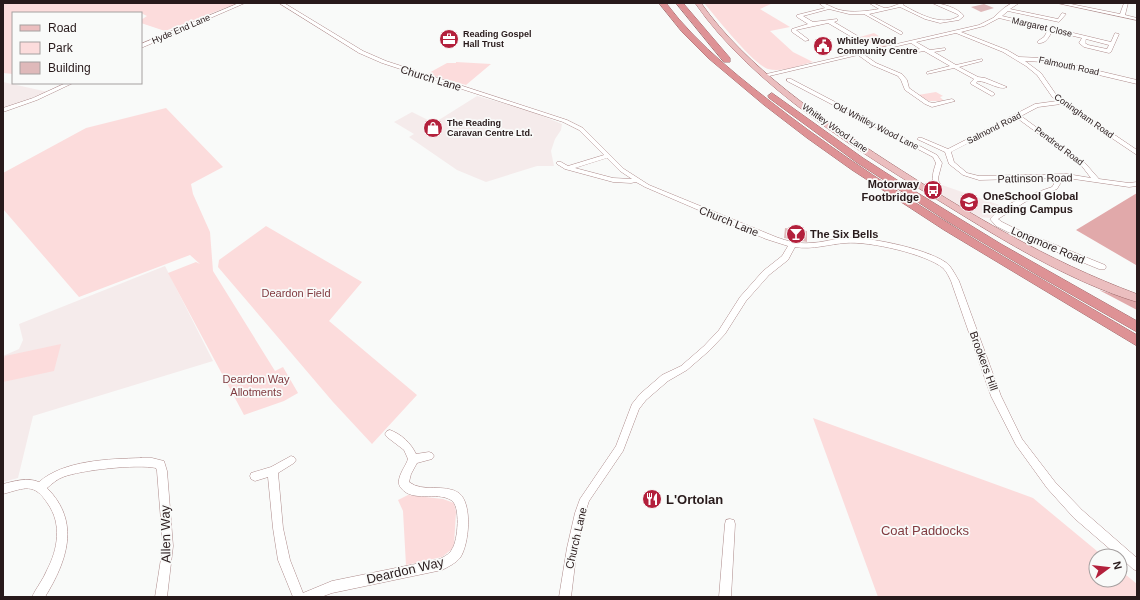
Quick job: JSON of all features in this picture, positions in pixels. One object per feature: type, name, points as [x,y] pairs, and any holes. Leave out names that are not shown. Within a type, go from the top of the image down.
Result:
[{"type":"highway","points":[[658,3],[696,41],[746,86],[826,147],[942,224],[1137,340]]},
{"type":"highway","points":[[662,3],[673,17]]},
{"type":"highway","points":[[672,3],[694,28],[727,60],[786,108],[840,146],[920,200],[1006,252],[1137,327]]},
{"type":"highway","points":[[679,3],[727,60]]},
{"type":"main road","name":"Whitley Wood Lane","points":[[698,3],[728,39],[764,75],[847,138],[972,217],[1032,252],[1066,269],[1137,298]]},
{"type":"street","name":"Hyde End Lane","points":[[142,46],[170,32],[243,3]]},
{"type":"street","name":"Church Lane","points":[[281,3],[346,43],[384,62],[562,119],[581,129],[608,156],[637,180],[671,197],[762,234],[793,244],[785,258],[766,273],[743,299],[722,332],[707,348],[684,368],[665,378],[643,397],[635,407],[626,436],[620,448],[585,499],[580,513],[572,548],[565,597]]},
{"type":"street","points":[[821,3],[829,8],[846,12],[865,13],[902,4],[934,21],[945,22],[960,19],[962,16],[959,13],[934,3]]},
{"type":"street","points":[[871,3],[883,9]]},
{"type":"street","points":[[764,75],[980,26],[992,22],[999,17],[1010,4],[1017,3]]},
{"type":"street","points":[[1059,3],[1122,14],[1137,19]]},
{"type":"street","points":[[1122,14],[1126,3]]},
{"type":"street","points":[[812,24],[799,16],[829,8]]},
{"type":"street","points":[[1006,9],[1059,21],[1064,14]]},
{"type":"street","points":[[865,13],[900,33]]},
{"type":"street","name":"Margaret Close","points":[[999,17],[1085,37],[1113,44],[1109,51],[1086,46],[1082,43],[1085,37]]},
{"type":"street","points":[[807,40],[794,31],[794,29],[835,20]]},
{"type":"street","points":[[829,21],[864,42]]},
{"type":"street","points":[[1040,42],[1046,38],[1051,29]]},
{"type":"street","name":"Falmouth Road","points":[[958,32],[1000,49],[1018,59],[1044,60],[1137,82]]},
{"type":"street","points":[[1113,44],[1117,34]]},
{"type":"street","points":[[912,42],[977,79],[983,79],[1004,87]]},
{"type":"street","points":[[904,54],[943,49]]},
{"type":"street","points":[[860,54],[874,64],[900,76],[904,80],[907,89],[927,104],[932,105],[952,101]]},
{"type":"street","name":"Coningham Road","points":[[1018,59],[1039,74],[1055,97],[1061,102],[1137,153]]},
{"type":"street","points":[[929,73],[980,60]]},
{"type":"street","points":[[977,79],[973,82],[992,94]]},
{"type":"street","name":"Old Whitley Wood Lane","points":[[789,80],[935,156],[939,163],[935,178],[937,187]]},
{"type":"street","points":[[3,110],[46,95],[68,84]]},
{"type":"street","name":"Salmond Road","points":[[948,151],[1037,105],[1061,102]]},
{"type":"street","name":"Pendred Road","points":[[1018,116],[1084,164],[1096,179]]},
{"type":"street","points":[[920,139],[948,151]]},
{"type":"street","points":[[920,148],[929,143]]},
{"type":"street","name":"Pattinson Road","points":[[948,151],[951,163],[965,174],[979,178],[1055,178],[1067,176],[1129,185],[1136,184]]},
{"type":"street","points":[[567,168],[608,156]]},
{"type":"street","points":[[560,163],[567,168],[622,182],[632,182],[637,180]]},
{"type":"street","name":"Longmore Road","points":[[1055,178],[1057,184],[1055,188],[1035,194],[1009,208],[994,218],[995,220],[1012,230],[1102,267]]},
{"type":"street","name":"Brookers Hill","points":[[793,244],[807,246],[842,241],[861,241],[917,254],[936,260],[946,267],[955,281],[996,396],[1019,442],[1051,485],[1073,508],[1094,529],[1137,565]]},
{"type":"street","points":[[390,434],[409,448],[412,452],[413,459],[429,456]]},
{"type":"street","name":"Deardon Way","points":[[307,597],[332,587],[442,564],[453,557],[461,542],[463,509],[461,503],[458,498],[452,495],[416,490],[407,487],[404,484],[405,474],[412,464],[413,459]]},
{"type":"street","points":[[255,476],[272,471],[291,460]]},
{"type":"street","name":"Allen Way","points":[[41,487],[60,474],[76,469],[142,462],[158,463],[162,471],[168,546],[162,597]]},
{"type":"street","points":[[272,471],[278,528],[284,560],[299,597]]},
{"type":"street","points":[[3,489],[31,483],[37,484],[54,502],[63,520],[64,530],[59,557],[53,573],[38,597]]},
{"type":"street","points":[[724,597],[730,524]]},
{"type":"shaded area","points":[[3,82],[48,92],[3,108]]},
{"type":"shaded area","points":[[477,96],[530,111],[562,124],[561,130],[555,139],[551,151],[554,166],[537,166],[486,182],[457,170],[409,137],[414,134],[394,122],[412,112],[434,123]]},
{"type":"shaded area","name":"OneSchool Global Reading Campus","points":[[942,185],[1005,207],[990,218],[974,217],[940,196]]},
{"type":"shaded area","points":[[1137,193],[1137,271],[1136,265],[1076,230]]},
{"type":"shaded area","points":[[165,266],[213,361],[33,416],[18,478],[3,482],[3,356],[19,349],[23,340],[19,324]]},
{"type":"shaded area","points":[[1099,290],[1137,301],[1137,310]]},
{"type":"green space","points":[[3,3],[238,3],[165,31],[142,23],[142,19],[147,16],[142,12],[12,12],[12,74],[3,73]]},
{"type":"green space","points":[[704,3],[773,3],[760,9],[790,27],[770,31],[793,52],[813,62],[779,70],[768,69],[753,59],[744,50]]},
{"type":"green space","points":[[874,33],[890,46],[879,48],[860,37]]},
{"type":"green space","points":[[456,62],[491,64],[466,85],[427,74],[447,63]]},
{"type":"green space","points":[[936,92],[943,96],[940,97],[944,101],[929,101],[918,95]]},
{"type":"green space","name":"Deardon Way Allotments","points":[[166,108],[223,167],[191,184],[193,194],[210,232],[213,271],[275,371],[283,367],[298,393],[284,401],[244,415],[168,273],[196,262],[200,264],[190,255],[79,297],[3,209],[3,173],[86,128]]},
{"type":"green space","name":"Deardon Field","points":[[266,226],[362,282],[329,321],[417,395],[372,444],[333,402],[218,267],[219,260]]},
{"type":"green space","points":[[61,344],[54,371],[3,382],[3,361],[5,356]]},
{"type":"green space","name":"Coat Paddocks","points":[[813,418],[1033,498],[1093,548],[1088,548],[1088,588],[1128,588],[1128,577],[1137,584],[1137,597],[878,597]]},
{"type":"green space","points":[[408,495],[443,499],[454,503],[456,512],[454,544],[451,550],[442,557],[406,565],[403,511],[398,500]]},
{"type":"building","points":[[984,4],[994,8],[981,12],[971,7]]},
{"type":"building","name":"The Six Bells","points":[[785,228],[807,231],[807,242],[784,238]]},
{"type":"place","name":"Reading Gospel Hall Trust","points":[[449,39]]},
{"type":"place","name":"Whitley Wood Community Centre","points":[[823,46]]},
{"type":"place","name":"The Reading Caravan Centre Ltd.","points":[[433,128]]},
{"type":"place","name":"Motorway Footbridge","points":[[933,190]]},
{"type":"place","name":"OneSchool Global Reading Campus","points":[[969,202]]},
{"type":"place","name":"The Six Bells","points":[[796,234]]},
{"type":"place","name":"L'Ortolan","points":[[652,499]]}]
